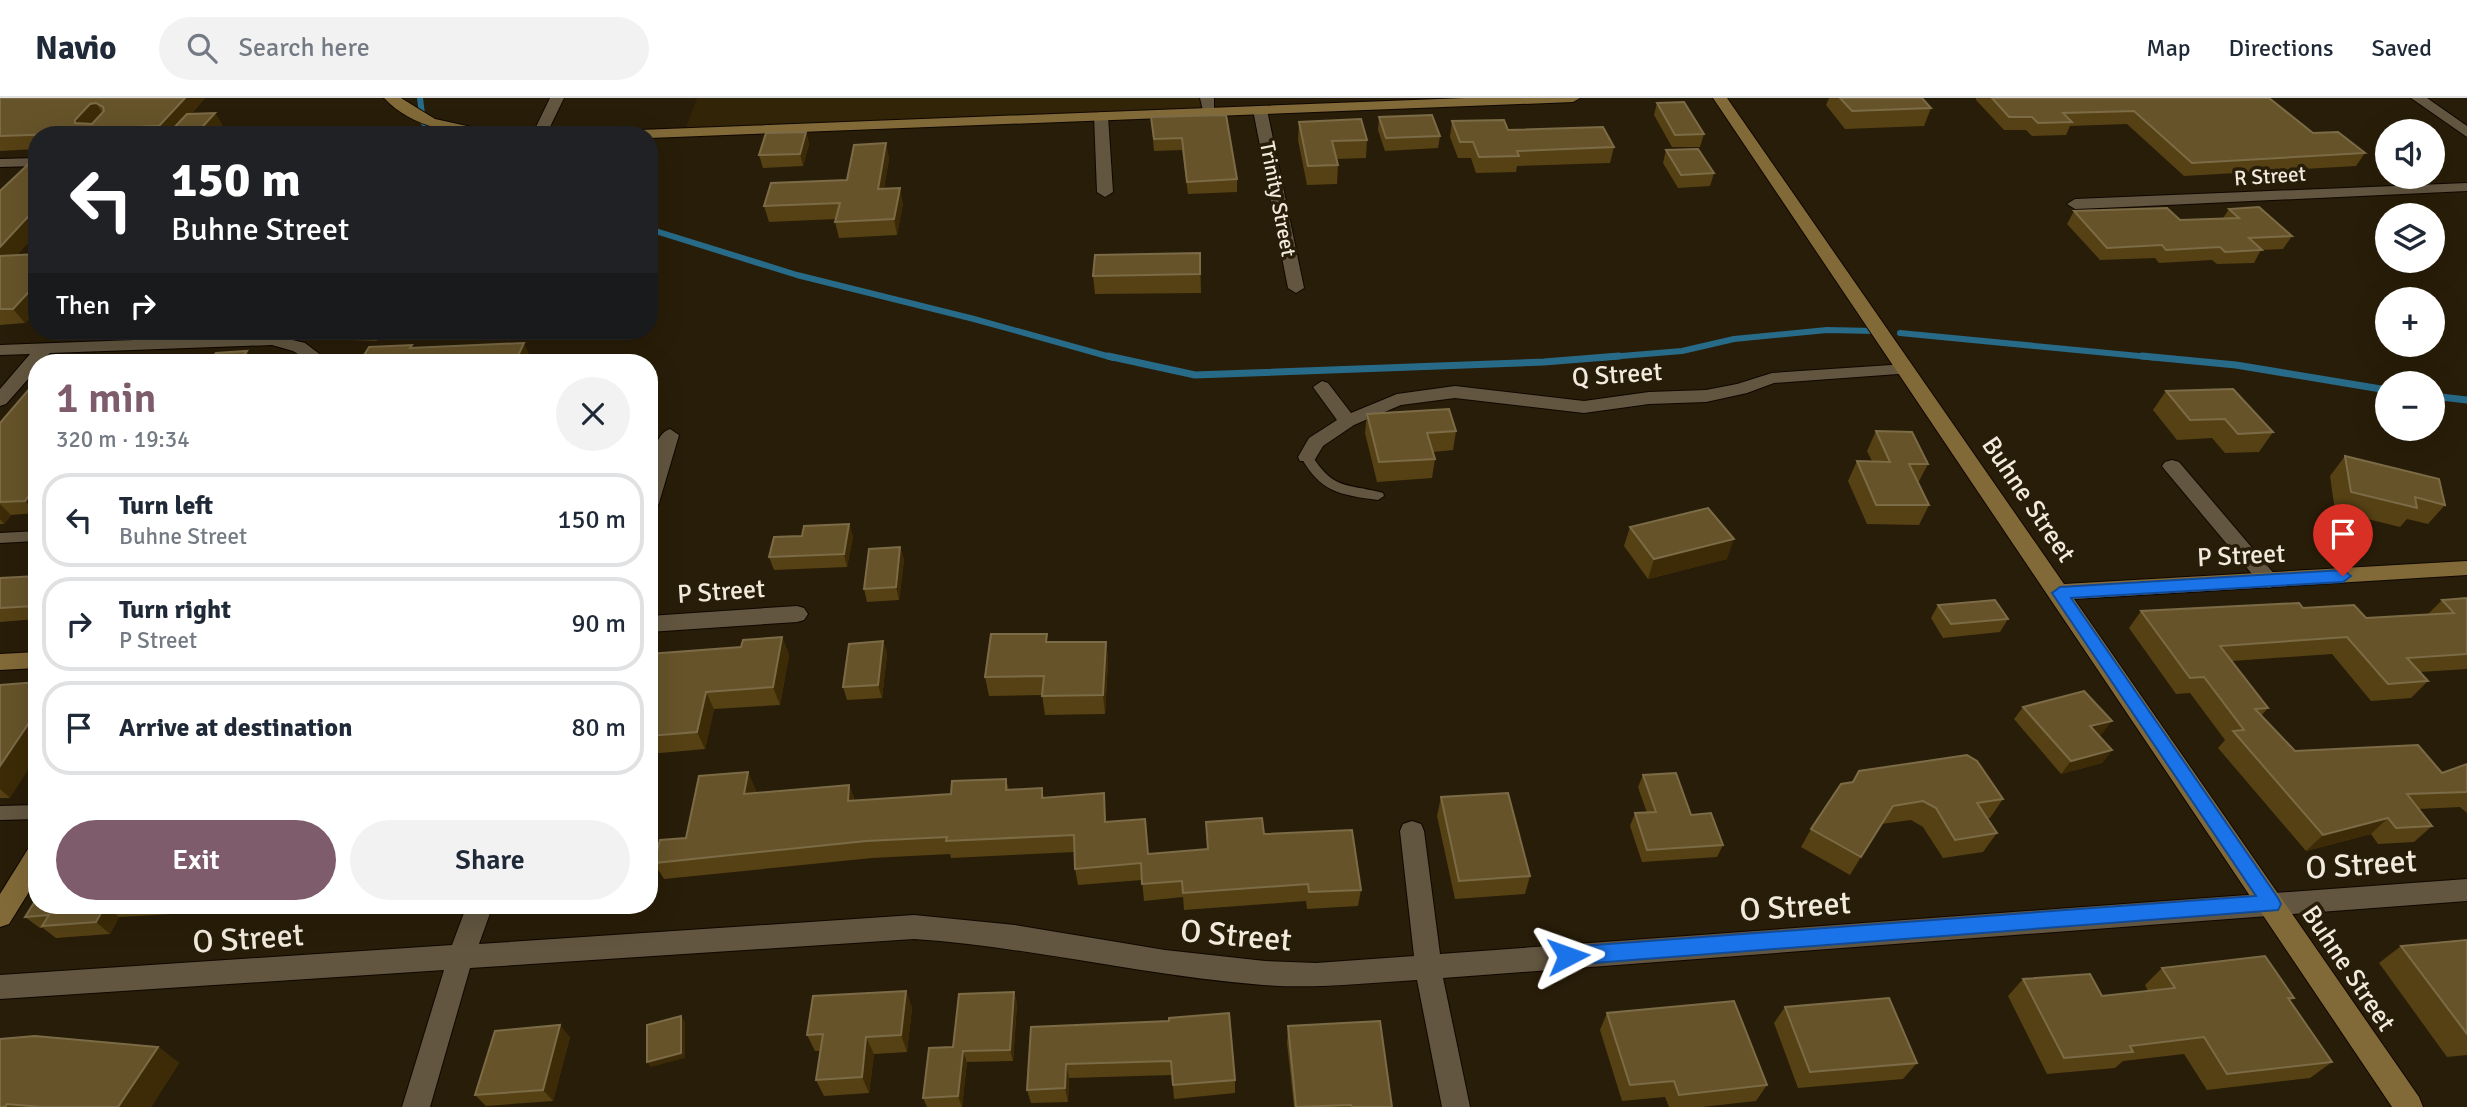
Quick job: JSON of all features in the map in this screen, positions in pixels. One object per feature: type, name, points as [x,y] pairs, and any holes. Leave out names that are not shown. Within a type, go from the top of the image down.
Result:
[{"type":"street","points":[[391,98],[432,126]]},
{"type":"street","points":[[543,126],[557,98]]},
{"type":"street","points":[[658,133],[1101,116],[1208,105],[1260,110],[1573,98]]},
{"type":"street","name":"Buhne Street","points":[[1720,98],[2409,1107]]},
{"type":"street","points":[[2418,98],[2467,133]]},
{"type":"street","name":"Trinity Street","points":[[1260,110],[1296,288]]},
{"type":"street","points":[[1101,116],[1105,192]]},
{"type":"street","points":[[0,177],[8,163],[28,162]]},
{"type":"street","name":"R Street","points":[[2075,204],[2199,202],[2263,196],[2467,187]]},
{"type":"street","points":[[0,350],[272,340],[291,343],[312,354]]},
{"type":"street","points":[[40,354],[45,348]]},
{"type":"street","points":[[0,400],[28,368]]},
{"type":"street","name":"Q Street","points":[[1307,457],[1316,442],[1348,421],[1397,400],[1455,392],[1584,407],[1648,398],[1706,396],[1741,389],[1772,378],[1906,369]]},
{"type":"street","points":[[1322,387],[1348,421]]},
{"type":"street","points":[[658,474],[670,435]]},
{"type":"street","points":[[2172,466],[2269,581]]},
{"type":"street","name":"P Street","points":[[2060,593],[2467,568]]},
{"type":"street","name":"P Street","points":[[658,623],[797,614]]},
{"type":"street","points":[[0,662],[28,660]]},
{"type":"street","points":[[1412,831],[1424,913],[1428,967],[1456,1107]]},
{"type":"street","points":[[0,916],[28,871]]},
{"type":"street","name":"O Street","points":[[0,988],[914,927],[988,931],[1186,965],[1267,975],[1316,975],[2467,890]]},
{"type":"street","points":[[416,1107],[448,994],[477,914]]},
{"type":"lane","points":[[1307,457],[1314,471],[1336,490],[1378,496]]},
{"type":"lane","points":[[0,538],[28,536]]},
{"type":"lane","points":[[0,813],[28,811]]},
{"type":"shaded area","points":[[697,98],[1207,98],[1209,112],[684,132]]},
{"type":"building","points":[[0,98],[185,98],[159,126],[28,126],[28,135],[0,136]],"holes":[[[96,103],[103,107],[104,111],[92,124],[75,123],[90,104]]]},
{"type":"building","points":[[1840,98],[1922,98],[1931,108],[1852,111]]},
{"type":"building","points":[[1992,98],[2269,98],[2313,133],[2338,132],[2365,153],[2192,163],[2134,111],[2063,113],[2072,122],[2038,123],[2032,117],[2009,117]]},
{"type":"building","points":[[1684,102],[1704,134],[1675,135],[1657,103]]},
{"type":"building","points":[[215,113],[203,126],[176,126],[187,114]]},
{"type":"building","points":[[1226,115],[1237,179],[1187,182],[1182,138],[1154,139],[1151,117]]},
{"type":"building","points":[[1432,115],[1440,136],[1386,138],[1379,117]]},
{"type":"building","points":[[1361,119],[1367,140],[1332,141],[1338,165],[1308,166],[1299,122]]},
{"type":"building","points":[[1504,120],[1508,130],[1603,127],[1614,147],[1517,151],[1519,156],[1479,157],[1473,142],[1460,142],[1452,121]]},
{"type":"building","points":[[806,132],[800,154],[759,155],[766,133]]},
{"type":"building","points":[[886,143],[878,189],[900,188],[894,219],[835,222],[840,203],[764,206],[771,183],[847,180],[854,145]]},
{"type":"building","points":[[1698,149],[1714,173],[1681,175],[1666,150]]},
{"type":"building","points":[[28,165],[28,217],[0,247],[0,191]]},
{"type":"building","points":[[2259,207],[2292,236],[2249,238],[2262,250],[2225,252],[2220,247],[2166,250],[2162,245],[2107,248],[2074,211],[2167,208],[2180,220],[2239,218],[2229,209]]},
{"type":"building","points":[[1200,253],[1200,274],[1093,276],[1095,255]]},
{"type":"building","points":[[28,254],[28,293],[13,309],[0,309],[0,256]]},
{"type":"building","points":[[524,343],[519,354],[365,354],[369,347],[412,345],[410,348]]},
{"type":"building","points":[[247,351],[245,354],[216,353]]},
{"type":"building","points":[[2233,389],[2273,432],[2238,434],[2225,419],[2190,420],[2166,391]]},
{"type":"building","points":[[28,390],[28,497],[25,501],[0,502],[0,423]]},
{"type":"building","points":[[1449,409],[1456,431],[1427,433],[1435,459],[1379,462],[1367,414]]},
{"type":"building","points":[[1876,431],[1912,432],[1928,464],[1909,464],[1929,505],[1876,505],[1857,461],[1890,462]]},
{"type":"building","points":[[2345,456],[2439,479],[2445,505],[2415,497],[2417,508],[2351,492]]},
{"type":"building","points":[[1708,508],[1734,539],[1654,559],[1630,527]]},
{"type":"building","points":[[849,524],[844,554],[769,557],[774,537],[802,536],[804,526]]},
{"type":"building","points":[[900,547],[896,587],[864,589],[869,549]]},
{"type":"building","points":[[28,576],[28,606],[0,608],[0,578]]},
{"type":"building","points":[[2467,598],[2467,654],[2407,658],[2428,681],[2388,684],[2347,637],[2220,646],[2268,708],[2255,709],[2295,751],[2418,745],[2442,773],[2467,764],[2467,792],[2407,794],[2432,826],[2396,828],[2388,818],[2323,835],[2233,731],[2244,730],[2204,677],[2190,678],[2141,611],[2299,603],[2303,608],[2354,605],[2366,618],[2454,613],[2442,600]]},
{"type":"building","points":[[1995,600],[2008,619],[1951,624],[1938,605]]},
{"type":"building","points":[[991,634],[1047,634],[1046,642],[1106,642],[1103,695],[1042,696],[1044,676],[985,677]]},
{"type":"building","points":[[782,637],[773,687],[706,692],[697,732],[658,735],[658,653],[741,647],[743,640]]},
{"type":"building","points":[[883,641],[878,685],[843,687],[849,644]]},
{"type":"building","points":[[28,683],[28,724],[0,766],[0,685]]},
{"type":"building","points":[[2084,691],[2112,721],[2090,726],[2112,750],[2071,761],[2023,707]]},
{"type":"building","points":[[1967,755],[1977,761],[2003,799],[1977,803],[1997,833],[1955,840],[1936,808],[1923,801],[1893,806],[1861,857],[1811,829],[1841,784],[1853,782],[1859,771]]},
{"type":"building","points":[[748,772],[744,794],[849,785],[848,801],[951,794],[952,781],[1006,779],[1006,790],[1042,788],[1042,798],[1104,793],[1105,822],[1145,819],[1148,854],[1208,849],[1206,822],[1262,818],[1264,834],[1352,830],[1361,890],[1309,892],[1308,884],[1183,893],[1182,881],[1142,884],[1141,863],[1075,869],[1074,835],[946,841],[947,837],[866,841],[658,863],[660,840],[686,838],[699,776]]},
{"type":"building","points":[[1676,773],[1691,815],[1711,813],[1723,845],[1647,850],[1635,813],[1656,812],[1643,775]]},
{"type":"building","points":[[1508,793],[1530,876],[1459,881],[1441,797]]},
{"type":"building","points":[[28,912],[100,914],[96,922],[42,926],[49,915],[25,917]]},
{"type":"building","points":[[2467,940],[2467,1034],[2401,946]]},
{"type":"building","points":[[2265,956],[2294,998],[2288,998],[2332,1062],[2227,1074],[2204,1037],[2130,1046],[2133,1052],[2064,1058],[2023,979],[2090,974],[2102,996],[2175,988],[2162,968]]},
{"type":"building","points":[[906,991],[901,1035],[866,1037],[862,1077],[816,1080],[823,1034],[807,1035],[813,996]]},
{"type":"building","points":[[1014,992],[1010,1050],[963,1051],[958,1096],[923,1098],[929,1048],[953,1047],[959,994]]},
{"type":"building","points":[[1889,998],[1917,1063],[1810,1072],[1785,1007]]},
{"type":"building","points":[[1734,1001],[1767,1085],[1679,1095],[1674,1081],[1630,1085],[1607,1013]]},
{"type":"building","points":[[1229,1013],[1235,1080],[1173,1085],[1171,1061],[1066,1064],[1065,1088],[1027,1090],[1031,1027],[1169,1021],[1169,1018]]},
{"type":"building","points":[[681,1016],[681,1053],[647,1062],[647,1025]]},
{"type":"building","points":[[1380,1021],[1392,1107],[1296,1107],[1288,1026]]},
{"type":"building","points":[[560,1025],[543,1090],[475,1095],[495,1031]]},
{"type":"building","points":[[35,1036],[158,1047],[118,1107],[7,1104],[0,1107],[0,1039]]},
{"type":"waterway","points":[[420,98],[423,122],[427,126]]},
{"type":"waterway","points":[[658,232],[797,275],[974,319],[1114,358]]},
{"type":"waterway","points":[[1597,358],[1682,351],[1734,339],[1827,330],[1875,331]]},
{"type":"waterway","points":[[1900,333],[2160,358]]},
{"type":"waterway","points":[[1108,356],[1195,375],[1544,362],[1619,356]]},
{"type":"waterway","points":[[2142,356],[2236,365],[2375,388]]},
{"type":"waterway","points":[[2445,397],[2467,400]]},
{"type":"route","points":[[1568,956],[2272,904],[2060,593],[2343,576]]}]
